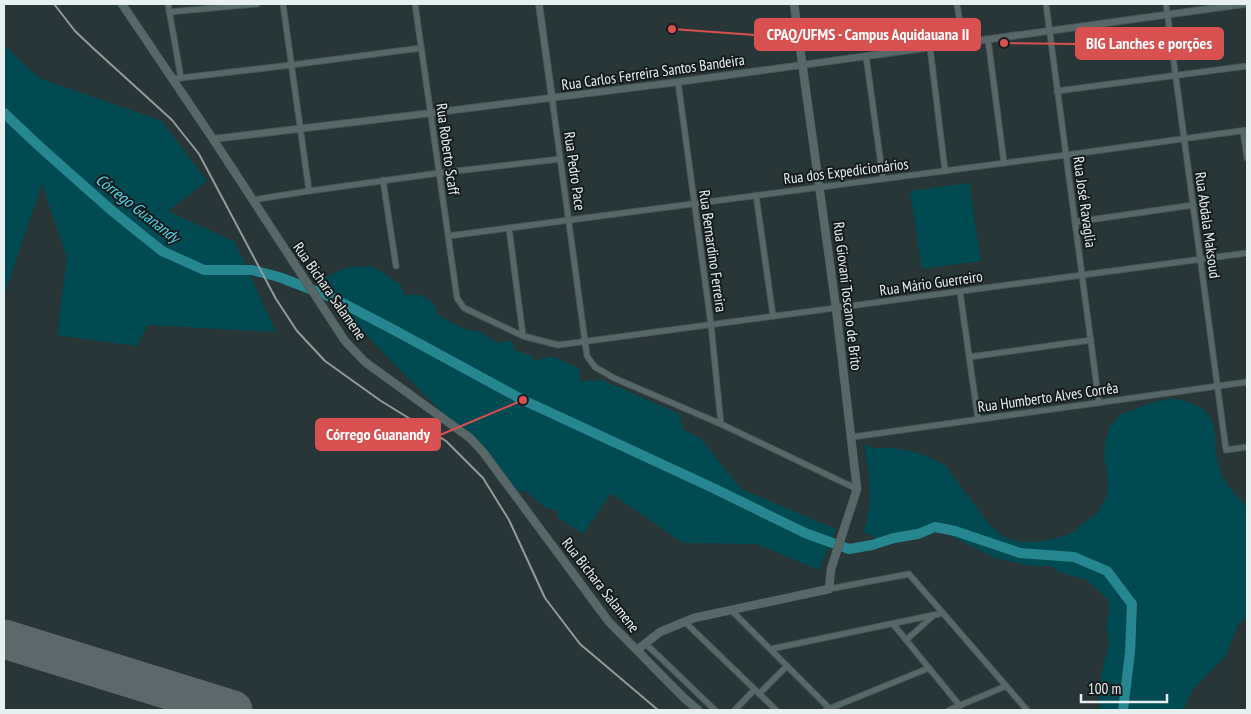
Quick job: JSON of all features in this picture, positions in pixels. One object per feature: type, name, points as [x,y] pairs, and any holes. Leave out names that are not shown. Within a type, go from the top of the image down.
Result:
[{"type":"main road","name":"Rua Bichara Salamene","points":[[122,4],[345,341],[365,362],[477,445],[609,622],[698,710]]},
{"type":"main road","name":"Rua Giovani Toscano de Brito","points":[[794,4],[836,308],[858,489],[832,566],[829,589]]},
{"type":"main road","points":[[637,650],[660,632],[694,618],[829,589]]},
{"type":"street","points":[[168,4],[181,78]]},
{"type":"street","points":[[170,12],[257,4]]},
{"type":"street","points":[[283,4],[309,191]]},
{"type":"street","name":"Rua Roberto Scaff","points":[[415,4],[457,298],[464,308],[523,336]]},
{"type":"street","name":"Rua Pedro Pace","points":[[539,4],[587,356],[596,367],[614,378],[721,424],[858,489]]},
{"type":"street","points":[[957,4],[963,42]]},
{"type":"street","name":"Rua José Ravaglia","points":[[1046,4],[1099,403]]},
{"type":"street","name":"Rua Abdala Maksoud","points":[[1166,4],[1226,450],[1247,447]]},
{"type":"street","name":"Rua Carlos Ferreira Santos Bandeira","points":[[213,139],[678,82],[1244,4]]},
{"type":"street","points":[[988,39],[1004,164]]},
{"type":"street","points":[[930,47],[945,171]]},
{"type":"street","points":[[172,78],[422,48]]},
{"type":"street","points":[[866,56],[883,179]]},
{"type":"street","points":[[1057,92],[1247,66]]},
{"type":"street","name":"Rua Bernardino Ferreira","points":[[678,82],[711,325],[721,424]]},
{"type":"street","points":[[1245,131],[1247,158]]},
{"type":"street","name":"Rua dos Expedicionários","points":[[448,236],[1245,131]]},
{"type":"street","points":[[252,200],[383,180],[560,159]]},
{"type":"street","points":[[383,180],[396,266]]},
{"type":"street","points":[[756,195],[773,316]]},
{"type":"street","points":[[1075,222],[1193,205]]},
{"type":"street","points":[[508,228],[523,336]]},
{"type":"street","name":"Rua Mário Guerreiro","points":[[523,336],[558,345],[1247,253]]},
{"type":"street","points":[[960,292],[978,419]]},
{"type":"street","points":[[969,357],[1091,340]]},
{"type":"street","name":"Rua Humberto Alves Corrêa","points":[[852,437],[1247,382]]},
{"type":"street","points":[[829,589],[909,574],[1028,710]]},
{"type":"street","points":[[731,610],[828,709],[929,668]]},
{"type":"street","points":[[771,649],[943,613]]},
{"type":"street","points":[[906,640],[933,615]]},
{"type":"street","points":[[685,622],[776,710]]},
{"type":"street","points":[[893,624],[960,706]]},
{"type":"street","points":[[645,643],[715,710]]},
{"type":"street","points":[[759,694],[787,666]]},
{"type":"street","points":[[949,710],[1006,686]]},
{"type":"street","points":[[735,710],[754,690]]},
{"type":"shaded area","points":[[4,45],[39,78],[162,121],[207,181],[168,211],[235,242],[276,332],[148,325],[137,346],[57,335],[67,257],[42,184],[4,296]]},
{"type":"shaded area","points":[[969,183],[981,261],[922,269],[910,191]]},
{"type":"shaded area","points":[[372,266],[400,284],[405,295],[422,295],[434,304],[437,314],[463,329],[480,331],[499,343],[512,340],[514,350],[532,356],[534,361],[551,356],[579,368],[580,381],[602,380],[680,414],[683,429],[701,439],[741,489],[836,529],[819,570],[757,544],[683,543],[611,493],[583,534],[557,517],[558,511],[546,508],[526,491],[519,492],[313,280],[328,277],[338,271],[351,267]]},
{"type":"shaded area","points":[[1172,398],[1189,402],[1205,410],[1214,425],[1217,460],[1223,478],[1247,507],[1247,616],[1239,624],[1225,656],[1192,691],[1183,710],[1100,710],[1098,690],[1109,643],[1106,626],[1109,613],[1108,599],[1085,579],[1064,574],[1050,566],[1032,566],[995,558],[947,534],[931,529],[913,530],[880,540],[864,532],[869,508],[870,484],[864,445],[875,448],[894,448],[912,451],[945,465],[989,524],[1002,536],[1018,542],[1036,542],[1070,534],[1098,512],[1107,496],[1108,479],[1105,462],[1105,444],[1109,428],[1120,415],[1153,402]]},
{"type":"waterway","name":"Córrego Guanandy","points":[[4,113],[111,210],[162,251],[204,270],[252,270],[279,277],[331,297],[523,400],[711,487],[805,533],[849,549],[918,534],[935,527],[955,531],[1020,553],[1074,557],[1107,571],[1132,604],[1130,653],[1123,710]]},
{"type":"runway","points":[[4,639],[233,710]]},
{"type":"railway","points":[[54,4],[75,31],[172,120],[199,154],[276,299],[297,331],[325,361],[381,401],[446,441],[483,478],[509,520],[545,598],[580,644],[658,710]]},
{"type":"place","name":"CPAQ/UFMS - Campus Aquidauana II","points":[[672,29]]},
{"type":"place","name":"BIG Lanches e porções","points":[[1004,43]]},
{"type":"place","name":"Córrego Guanandy","points":[[523,400]]}]
